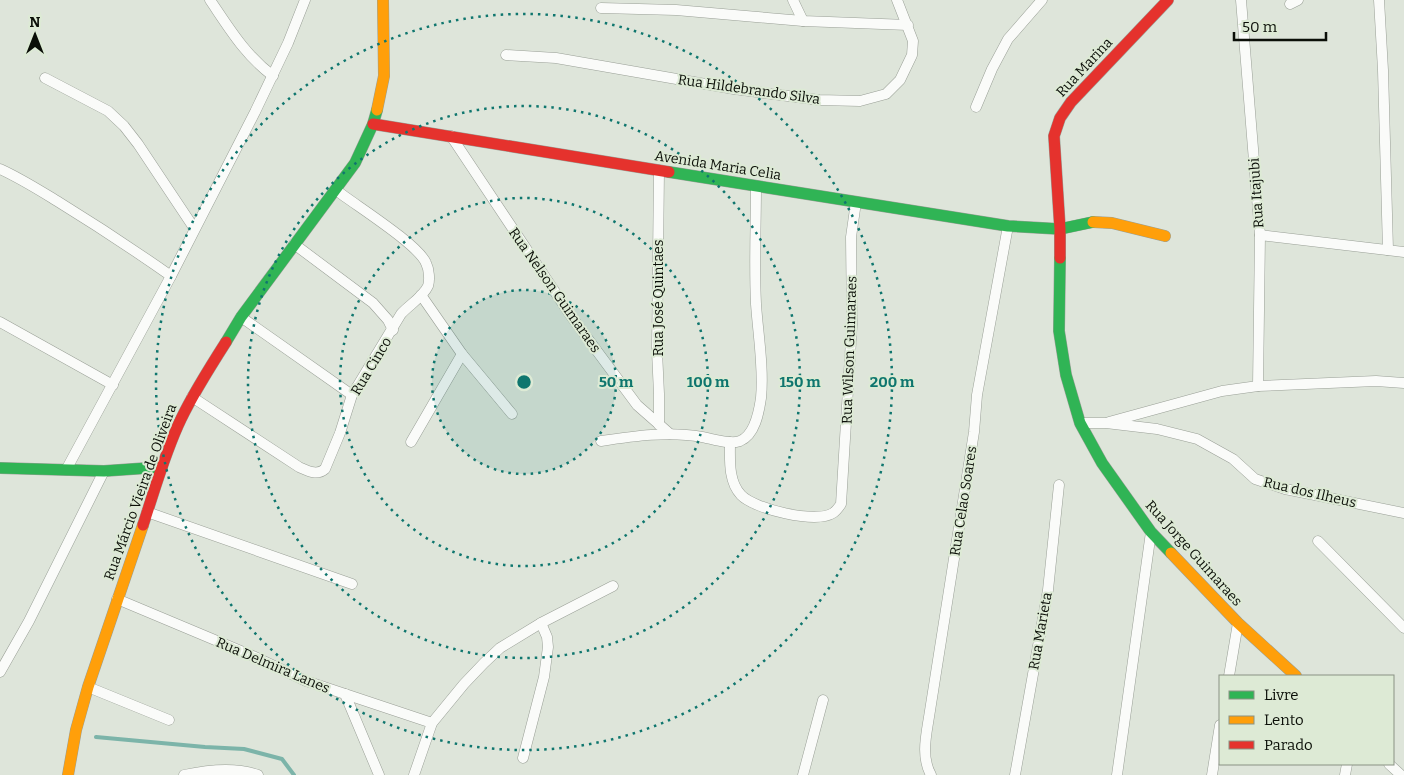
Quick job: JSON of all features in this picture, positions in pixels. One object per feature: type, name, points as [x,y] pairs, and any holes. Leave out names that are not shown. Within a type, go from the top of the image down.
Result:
[{"type":"street","points":[[210,0],[244,49],[260,66],[273,76]]},
{"type":"street","points":[[66,470],[171,276],[273,76],[305,0]]},
{"type":"street","name":"Rua Márcio Vieira de Oliveira","points":[[68,775],[80,713],[88,686],[162,467],[180,421],[192,397],[241,317],[355,163],[373,124],[384,76],[383,0]]},
{"type":"street","points":[[672,0],[676,10]]},
{"type":"street","points":[[793,0],[802,22]]},
{"type":"street","name":"Rua Hildebrando Silva","points":[[506,55],[556,58],[734,89],[819,100],[860,102],[886,94],[900,80],[912,55],[913,41],[897,0]]},
{"type":"street","points":[[976,106],[992,69],[1008,39],[1042,0]]},
{"type":"street","name":"Rua Marina","points":[[1060,229],[1054,152],[1054,136],[1060,118],[1071,102],[1168,0]]},
{"type":"street","name":"Rua Itajubi","points":[[1241,0],[1260,235],[1258,386]]},
{"type":"street","points":[[1379,0],[1388,250]]},
{"type":"street","points":[[601,8],[676,10],[802,22],[908,25]]},
{"type":"street","points":[[45,78],[108,111],[124,126],[194,228]]},
{"type":"street","name":"Avenida Maria Celia","points":[[373,124],[1008,226],[1060,229],[1094,222],[1112,223],[1165,236]]},
{"type":"street","name":"Rua Nelson Guimaraes","points":[[451,136],[571,316],[637,405],[670,434]]},
{"type":"street","points":[[0,169],[15,176],[120,240],[171,276]]},
{"type":"street","name":"Rua José Quintaes","points":[[658,425],[657,351],[660,170]]},
{"type":"street","points":[[600,441],[630,436],[670,434],[692,435],[730,442],[740,441],[753,428],[761,398],[756,301],[756,186]]},
{"type":"street","name":"Rua Cinco","points":[[192,397],[299,467],[313,472],[321,472],[325,469],[340,433],[352,395],[401,314],[421,295],[428,285],[429,274],[426,263],[416,248],[336,190]]},
{"type":"street","name":"Rua Wilson Guimaraes","points":[[730,442],[730,465],[735,485],[742,496],[754,504],[768,510],[792,515],[817,516],[834,512],[841,504],[852,324],[851,237],[856,202]]},
{"type":"street","name":"Rua Celao Soares","points":[[931,775],[926,760],[925,746],[974,432],[977,395],[1008,226]]},
{"type":"street","name":"Rua Jorge Guimaraes","points":[[1060,229],[1059,331],[1066,375],[1080,423],[1102,464],[1151,532],[1238,623],[1295,675]]},
{"type":"street","points":[[1260,235],[1404,252]]},
{"type":"street","points":[[294,244],[373,303],[388,320],[392,330]]},
{"type":"street","points":[[421,295],[462,354],[512,414]]},
{"type":"street","points":[[241,317],[352,395]]},
{"type":"street","points":[[0,322],[113,385]]},
{"type":"street","points":[[411,442],[462,354]]},
{"type":"street","points":[[1106,423],[1156,407],[1222,391],[1258,386],[1376,381],[1404,383]]},
{"type":"street","name":"Rua dos Ilheus","points":[[1080,423],[1106,423],[1157,430],[1197,439],[1233,459],[1255,479],[1285,489],[1404,513]]},
{"type":"street","points":[[0,468],[104,471],[162,467]]},
{"type":"street","points":[[0,672],[29,621],[104,471]]},
{"type":"street","name":"Rua Marieta","points":[[1015,775],[1048,590],[1060,486]]},
{"type":"street","points":[[147,512],[352,584]]},
{"type":"street","points":[[1117,775],[1151,532]]},
{"type":"street","points":[[1318,541],[1404,628]]},
{"type":"street","points":[[414,775],[432,723],[464,684],[489,658],[500,648],[541,623],[613,586]]},
{"type":"street","name":"Rua Delmira Lanes","points":[[117,599],[244,652],[306,681],[432,723]]},
{"type":"street","points":[[523,758],[544,676],[548,647],[547,637],[541,623]]},
{"type":"street","points":[[1229,675],[1238,623]]},
{"type":"street","points":[[88,686],[169,720]]},
{"type":"street","points":[[345,694],[379,775]]},
{"type":"street","points":[[803,775],[822,700]]},
{"type":"street","points":[[1212,775],[1219,731]]},
{"type":"street","points":[[1390,765],[1401,775]]},
{"type":"street","points":[[184,775],[202,771],[229,771],[258,775]]},
{"type":"waterway","points":[[96,737],[244,749],[282,759],[294,775]]},
{"type":"traffic: fast","points":[[226,342],[241,317],[355,163],[373,124],[377,110]]},
{"type":"traffic: fast","points":[[669,172],[1008,226],[1060,229],[1093,222]]},
{"type":"traffic: fast","points":[[1060,258],[1059,331],[1066,375],[1080,423],[1102,463],[1151,532],[1171,553]]},
{"type":"traffic: fast","points":[[0,468],[104,471],[162,467]]},
{"type":"traffic: slow","points":[[377,110],[384,76],[383,0]]},
{"type":"traffic: slow","points":[[1093,222],[1112,223],[1165,236]]},
{"type":"traffic: slow","points":[[68,775],[76,730],[88,687],[143,525]]},
{"type":"traffic: slow","points":[[1171,553],[1238,623],[1295,675]]},
{"type":"traffic: jam","points":[[1060,258],[1054,136],[1060,118],[1071,102],[1168,0]]},
{"type":"traffic: jam","points":[[373,124],[669,172]]},
{"type":"traffic: jam","points":[[143,525],[175,432],[197,389],[226,342]]}]
